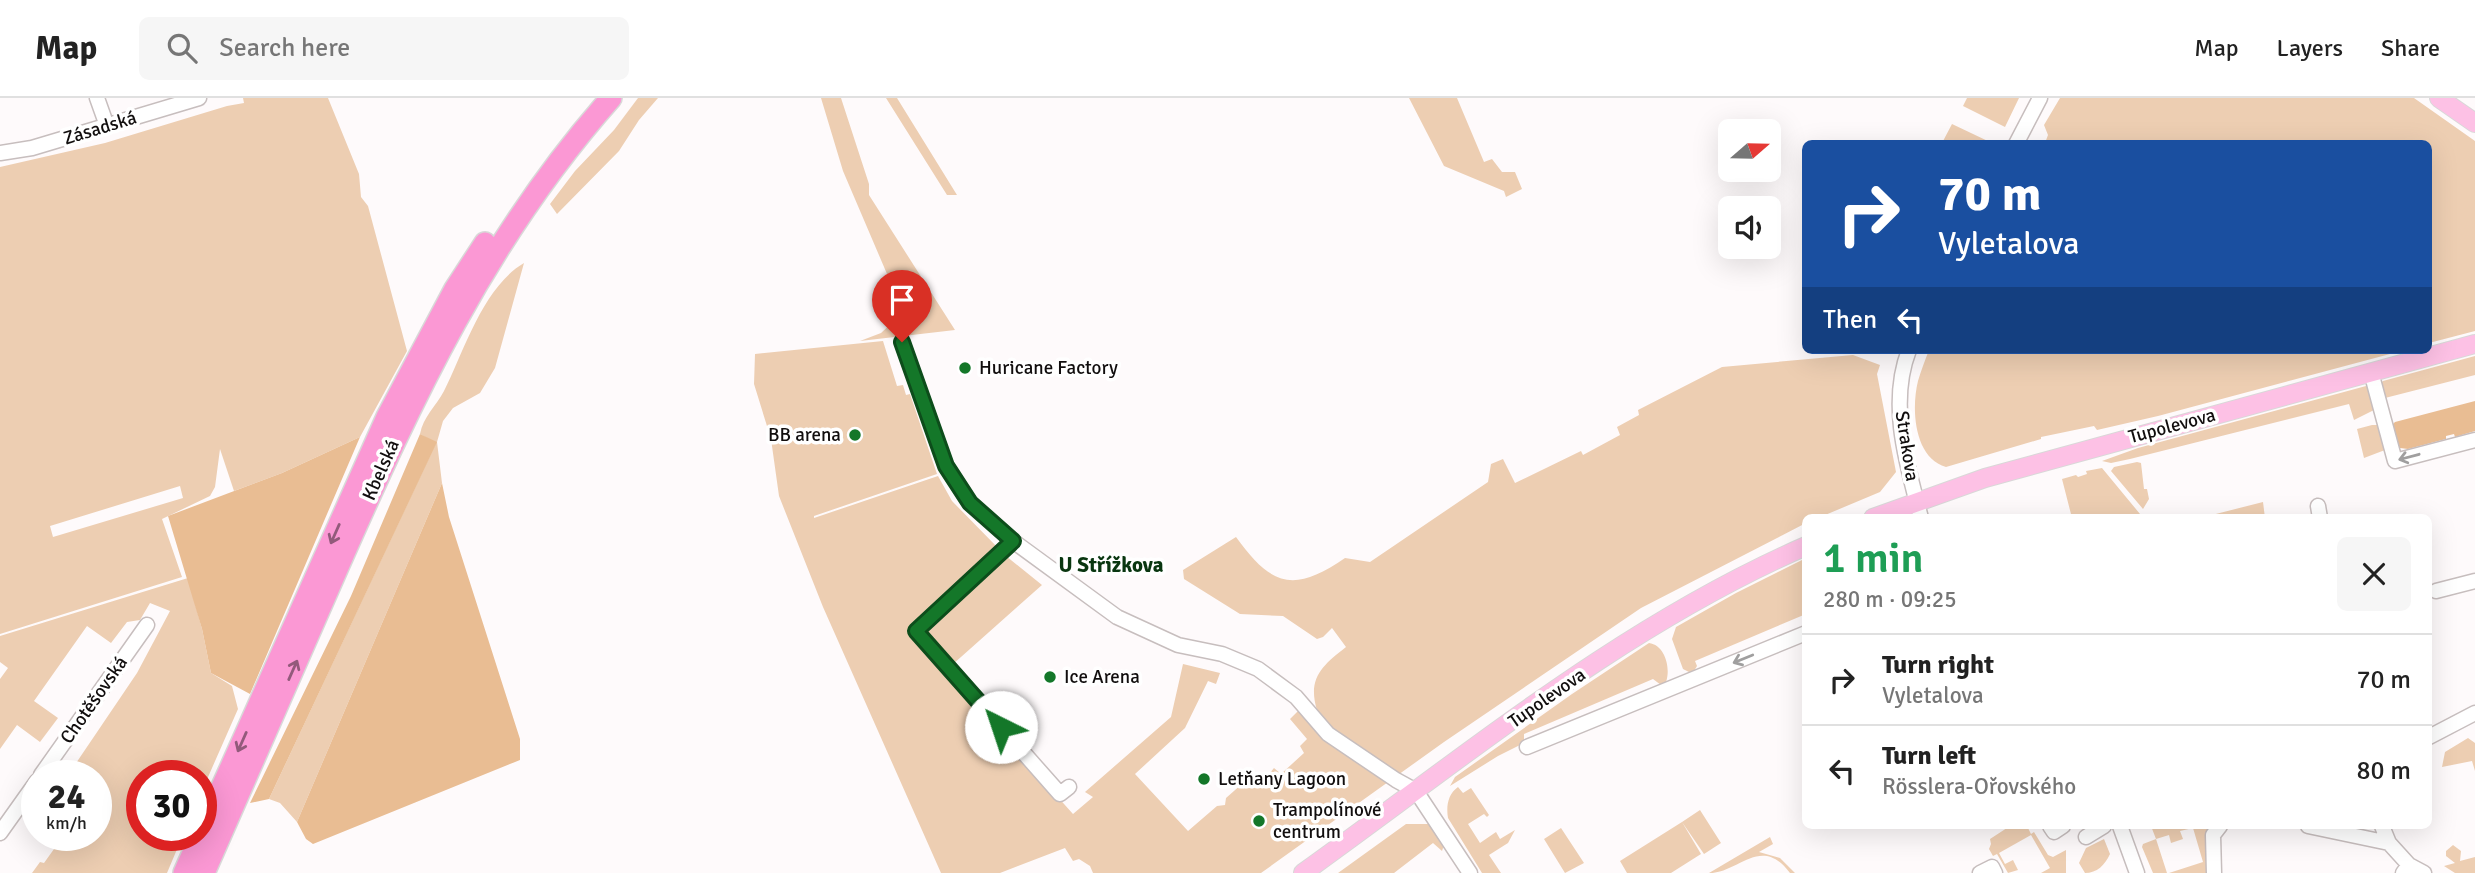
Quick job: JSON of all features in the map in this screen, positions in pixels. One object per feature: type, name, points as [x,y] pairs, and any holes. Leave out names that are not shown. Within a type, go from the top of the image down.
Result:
[{"type":"highway","name":"Kbelská","points":[[217,798],[387,417],[419,355],[455,289],[514,201],[593,98]]},
{"type":"highway","name":"Kbelská","points":[[204,873],[394,441],[444,339],[503,240],[536,192],[611,98]]},
{"type":"highway","name":"Kbelská","points":[[184,873],[194,851]]},
{"type":"main road","points":[[2439,98],[2475,122]]},
{"type":"main road","name":"Tupolevova","points":[[1896,514],[1919,510],[1985,478],[2475,344]]},
{"type":"main road","name":"Tupolevova","points":[[1303,873],[1561,688],[1658,623],[1732,582],[1802,548]]},
{"type":"street","points":[[97,98],[107,127]]},
{"type":"street","name":"Zásadská","points":[[0,153],[32,148],[199,98]]},
{"type":"street","points":[[2018,140],[2040,98]]},
{"type":"street","points":[[902,342],[946,466],[970,503],[1013,541],[1117,617],[1178,645],[1222,654],[1258,669],[1296,697],[1328,734],[1416,791],[1471,873]]},
{"type":"street","name":"Strakova","points":[[1908,354],[1900,385],[1900,423],[1919,510]]},
{"type":"street","points":[[2371,372],[2395,461],[2475,440]]},
{"type":"street","points":[[1013,541],[916,631],[1060,794],[1069,787]]},
{"type":"street","points":[[2436,591],[2475,581]]},
{"type":"street","name":"Chotěšovská","points":[[52,760],[147,625]]},
{"type":"street","name":"Tupolevova","points":[[1527,747],[1802,635]]},
{"type":"street","points":[[2432,735],[2475,713]]},
{"type":"street","points":[[0,833],[21,803]]},
{"type":"street","points":[[2086,837],[2099,829]]},
{"type":"street","points":[[2121,829],[2137,873]]},
{"type":"street","points":[[2214,873],[2213,835],[2218,829]]},
{"type":"street","points":[[2322,829],[2389,843]]},
{"type":"street","points":[[2383,829],[2406,869],[2424,873]]},
{"type":"shaded area","points":[[243,98],[328,98],[359,174],[361,197],[368,206],[407,351],[360,437],[282,473],[234,491],[220,449],[215,487],[210,496],[162,519],[182,577],[0,634],[0,167],[105,143],[244,103]],"holes":[[[180,486],[183,498],[53,537],[50,526]]]},
{"type":"shaded area","points":[[638,98],[658,98],[639,120],[619,151],[557,214],[550,204]]},
{"type":"shaded area","points":[[821,98],[841,98],[869,184],[869,195],[955,330],[860,341],[881,333],[896,319],[896,295],[843,171]]},
{"type":"shaded area","points":[[886,98],[897,98],[957,195],[947,195]]},
{"type":"shaded area","points":[[1409,98],[1457,98],[1484,162],[1492,159],[1502,172],[1515,172],[1522,189],[1506,197],[1504,191],[1444,166]]},
{"type":"shaded area","points":[[1967,98],[2019,98],[2005,127],[1963,106]]},
{"type":"shaded area","points":[[2060,98],[2414,98],[2475,141],[2475,331],[2432,342],[2432,140],[2046,140],[2048,135],[2044,125]]},
{"type":"shaded area","points":[[1952,124],[1986,140],[1944,140]]},
{"type":"shaded area","points":[[524,263],[495,368],[480,393],[453,408],[443,421],[437,442],[442,483],[297,822],[280,803],[269,799],[436,443],[420,434],[424,422],[444,391],[486,304],[497,288]]},
{"type":"shaded area","points":[[883,341],[897,386],[903,385],[906,395],[910,394],[937,474],[814,518],[938,476],[952,501],[1000,550],[911,633],[1073,814],[1093,797],[1085,792],[1171,717],[1183,664],[1220,673],[1216,684],[1208,681],[1185,728],[1135,774],[1188,831],[1217,806],[1225,805],[1226,798],[1251,776],[1268,775],[1274,768],[1281,774],[1304,753],[1300,746],[1307,739],[1290,719],[1299,710],[1307,719],[1317,710],[1314,689],[1319,673],[1346,647],[1332,628],[1317,639],[1283,616],[1240,614],[1184,579],[1183,570],[1236,537],[1261,566],[1273,575],[1285,579],[1312,577],[1345,558],[1370,562],[1488,482],[1491,464],[1503,459],[1515,483],[1581,451],[1583,455],[1620,435],[1617,427],[1639,415],[1638,410],[1722,367],[1853,355],[1880,365],[1877,374],[1896,472],[1880,492],[1828,514],[1802,514],[1802,525],[1641,608],[1444,742],[1261,873],[1093,873],[1090,866],[1079,859],[1073,861],[1065,848],[1000,873],[941,873],[823,607],[779,496],[771,439],[754,384],[755,354]]},
{"type":"shaded area","points":[[1928,354],[2390,354],[2158,416],[2097,430],[2094,426],[2041,437],[1946,467],[1927,454],[1917,431],[1915,405],[1918,381]]},
{"type":"shaded area","points":[[2475,356],[2475,375],[2385,398],[2381,383],[2383,381]]},
{"type":"shaded area","points":[[2369,387],[2374,410],[2354,420],[2349,404],[2130,459],[2111,463],[2102,461],[2138,448]]},
{"type":"shaded area","points":[[2475,401],[2475,431],[2455,437],[2454,434],[2446,436],[2446,439],[2408,449],[2400,448],[2396,442],[2392,425],[2395,422]]},
{"type":"shaded area","points":[[2378,425],[2382,429],[2385,450],[2364,458],[2357,429]]},
{"type":"shaded area","points":[[420,434],[437,442],[269,799],[250,803],[351,596]]},
{"type":"shaded area","points":[[360,437],[250,694],[211,673],[202,629],[168,516],[282,473]]},
{"type":"shaded area","points":[[2141,463],[2144,489],[2147,489],[2149,499],[2143,509],[2111,471],[2114,467]]},
{"type":"shaded area","points":[[2102,468],[2140,514],[2071,514],[2062,479],[2087,474],[2086,471]]},
{"type":"shaded area","points":[[442,483],[449,517],[520,739],[520,760],[313,844],[306,839],[297,822]]},
{"type":"shaded area","points":[[2263,502],[2264,514],[2216,514]]},
{"type":"shaded area","points":[[1006,556],[1042,585],[952,665],[923,633]]},
{"type":"shaded area","points":[[1802,560],[1802,616],[1695,661],[1697,666],[1694,671],[1683,669],[1672,639],[1676,627]]},
{"type":"shaded area","points":[[188,578],[211,673],[232,686],[238,709],[216,760],[126,760],[126,851],[176,851],[167,873],[32,873],[53,851],[112,851],[112,760],[78,760],[137,673],[170,611],[150,603],[140,620],[127,622],[111,643],[87,626],[34,701],[58,718],[40,742],[17,725],[0,749],[0,679],[8,668],[0,662],[0,636]]},
{"type":"shaded area","points":[[1649,643],[1663,653],[1668,670],[1666,682],[1661,685],[1653,679],[1524,734],[1524,743],[1450,786],[1455,777]]},
{"type":"shaded area","points":[[2468,738],[2475,743],[2475,771],[2472,761],[2442,767],[2445,752]]},
{"type":"shaded area","points":[[1458,787],[1463,793],[1471,788],[1489,815],[1487,817],[1484,814],[1468,824],[1480,843],[1496,832],[1500,839],[1515,830],[1508,843],[1489,855],[1501,873],[1482,873],[1448,818],[1448,801]]},
{"type":"shaded area","points":[[1700,810],[1721,843],[1704,854],[1682,822]]},
{"type":"shaded area","points":[[1682,822],[1701,854],[1671,873],[1627,873],[1620,861]]},
{"type":"shaded area","points":[[1406,824],[1429,824],[1444,845],[1442,851],[1433,843],[1394,873],[1338,873]]},
{"type":"shaded area","points":[[1561,828],[1584,863],[1565,873],[1544,839]]},
{"type":"shaded area","points":[[2005,829],[2028,829],[2031,834],[2034,832],[2048,855],[2053,857],[2066,850],[2066,873],[2041,873],[2050,868],[2031,835],[1999,853],[2005,864],[2013,860],[2018,870],[2008,873],[1997,854],[1993,856],[1989,849],[1990,839]]},
{"type":"shaded area","points":[[2152,829],[2189,829],[2180,831],[2183,839],[2171,843],[2169,835],[2156,839]]},
{"type":"shaded area","points":[[2193,829],[2214,829],[2210,866],[2206,873],[2169,873],[2203,862]]},
{"type":"shaded area","points":[[1770,837],[1773,844],[1759,852],[1780,858],[1795,873],[1790,873],[1769,857],[1760,856],[1709,873]]},
{"type":"shaded area","points":[[2104,839],[2110,854],[2108,858],[2097,870],[2085,873],[2079,863],[2086,848]]},
{"type":"shaded area","points":[[2156,839],[2167,873],[2153,873],[2142,847],[2143,844]]},
{"type":"shaded area","points":[[2453,845],[2461,851],[2460,861],[2475,857],[2475,873],[2455,873],[2444,866],[2455,863],[2446,856],[2446,851]]},
{"type":"place","name":"Huricane Factory","points":[[965,368]]},
{"type":"place","name":"BB arena","points":[[855,435]]},
{"type":"place","name":"Ice Arena","points":[[1050,677]]},
{"type":"place","name":"Letňany Lagoon","points":[[1204,779]]},
{"type":"place","name":"Trampolínové centrum","points":[[1259,821]]},
{"type":"district","name":"U Střížkova","points":[[1111,565]]},
{"type":"route","points":[[902,342],[946,466],[970,503],[1013,541],[916,631],[1001,727]]}]
